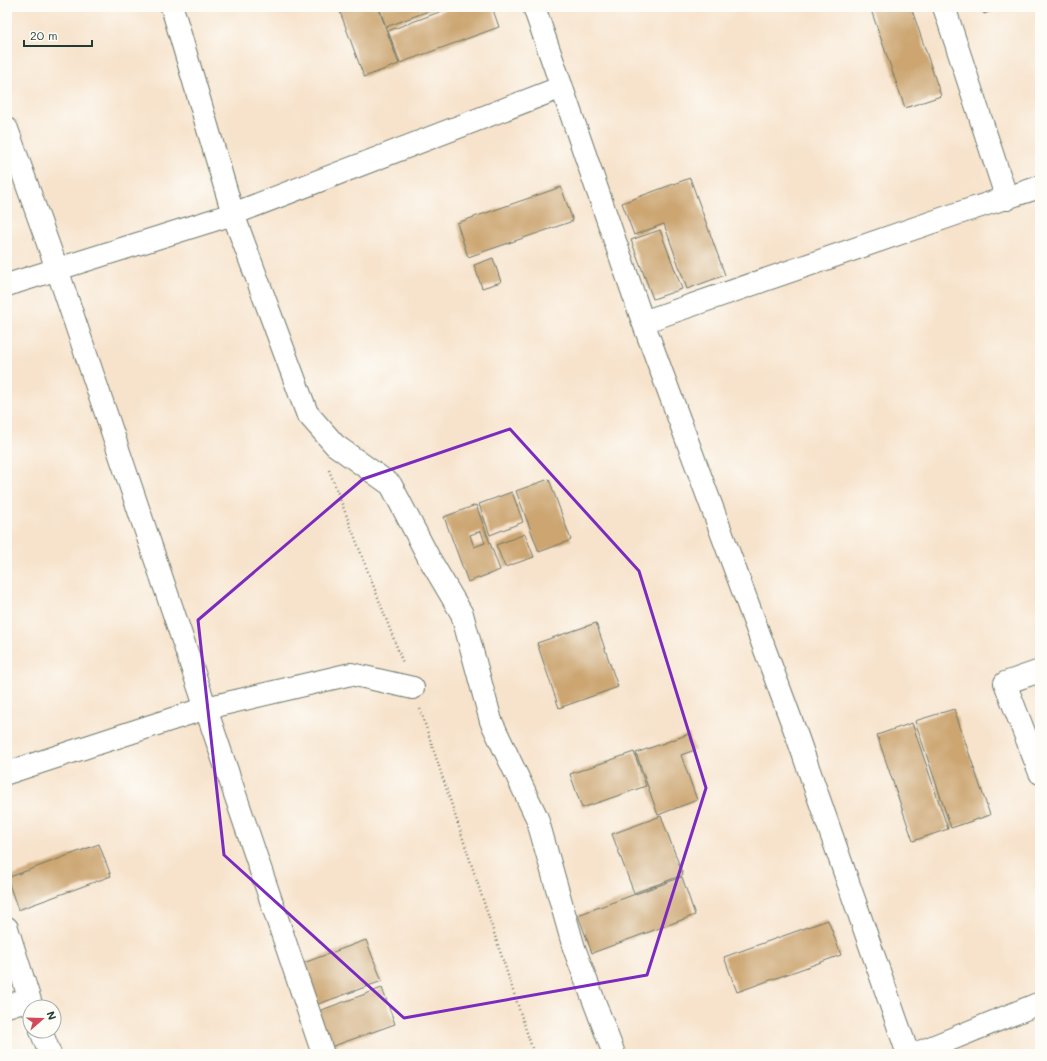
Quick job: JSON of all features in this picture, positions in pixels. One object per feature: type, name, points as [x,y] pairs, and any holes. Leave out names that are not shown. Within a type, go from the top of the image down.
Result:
[{"type":"street","points":[[172,7],[233,214],[308,413],[335,445],[391,485],[429,558],[462,614],[491,721],[536,818],[574,948],[614,1054]]},
{"type":"street","points":[[534,7],[642,322],[797,736],[908,1054]]},
{"type":"street","points":[[944,7],[1007,199]]},
{"type":"street","points":[[7,285],[233,214],[562,87]]},
{"type":"street","points":[[7,129],[57,269],[323,1054]]},
{"type":"street","points":[[642,322],[956,214],[1040,188]]},
{"type":"street","points":[[1040,671],[1006,684],[1040,774]]},
{"type":"street","points":[[7,773],[206,708],[351,674],[413,688]]},
{"type":"street","points":[[7,928],[29,999]]},
{"type":"street","points":[[914,1054],[1040,1002]]},
{"type":"street","points":[[7,1006],[22,1004]]},
{"type":"street","points":[[44,1039],[50,1054]]},
{"type":"path","points":[[327,465],[413,688],[534,1054]]},
{"type":"highlighted area","points":[[510,429],[639,571],[706,788],[647,975],[404,1018],[224,855],[198,620],[363,479]]},
{"type":"building","points":[[345,7],[378,7],[399,64],[364,77],[339,9]]},
{"type":"building","points":[[379,7],[439,7],[386,27]]},
{"type":"building","points":[[453,7],[492,7],[499,27],[400,63],[388,31]]},
{"type":"building","points":[[870,7],[911,7],[941,96],[905,108]]},
{"type":"building","points":[[982,7],[1002,7],[984,14]]},
{"type":"building","points":[[690,178],[725,275],[687,289],[664,224],[634,235],[622,203]]},
{"type":"building","points":[[561,187],[573,221],[468,257],[457,223]]},
{"type":"building","points":[[660,230],[682,289],[653,299],[631,240]]},
{"type":"building","points":[[493,258],[501,282],[482,288],[474,265]]},
{"type":"building","points":[[549,479],[571,540],[539,552],[516,491]]},
{"type":"building","points":[[512,492],[523,522],[490,535],[479,504]]},
{"type":"building","points":[[476,505],[500,570],[468,582],[444,517]],"holes":[[[481,531],[485,543],[474,547],[470,535]]]},
{"type":"building","points":[[525,534],[534,557],[505,567],[496,545]]},
{"type":"building","points":[[596,623],[618,687],[559,708],[537,643]]},
{"type":"building","points":[[954,709],[990,815],[951,828],[915,721]]},
{"type":"building","points":[[912,723],[948,829],[913,841],[877,735]]},
{"type":"building","points":[[689,734],[695,750],[681,755],[697,800],[658,815],[636,753]]},
{"type":"building","points":[[634,752],[646,786],[582,808],[570,774]]},
{"type":"building","points":[[661,816],[683,875],[634,893],[612,834]]},
{"type":"building","points":[[99,844],[111,876],[18,910],[7,878]]},
{"type":"building","points":[[682,877],[695,915],[592,953],[578,915]]},
{"type":"building","points":[[828,920],[841,955],[737,992],[724,957]]},
{"type":"building","points":[[366,940],[382,981],[313,1006],[298,965]]},
{"type":"building","points":[[382,988],[395,1024],[328,1048],[316,1012]]}]
